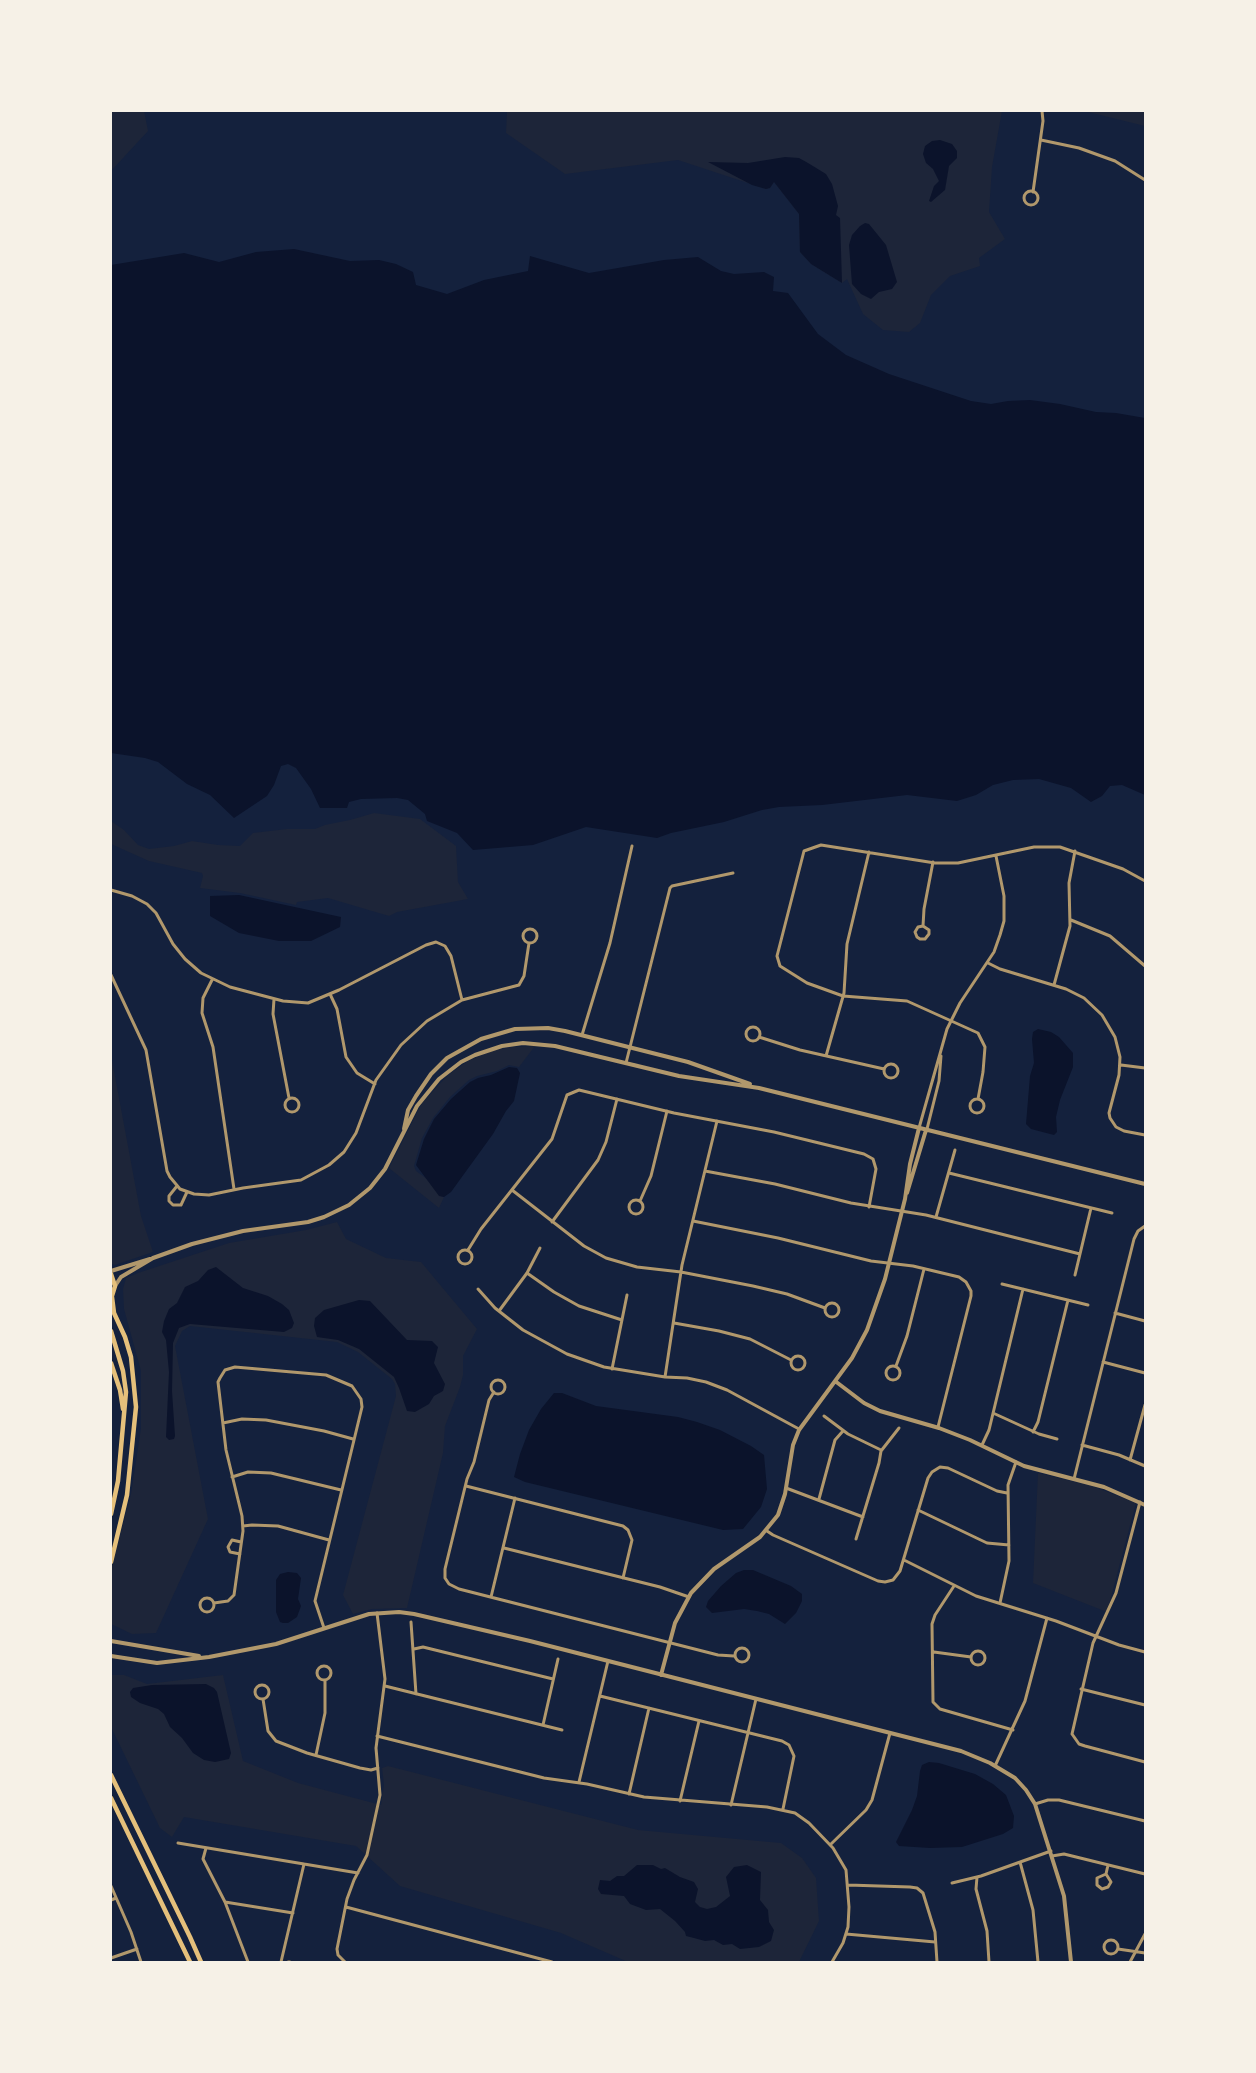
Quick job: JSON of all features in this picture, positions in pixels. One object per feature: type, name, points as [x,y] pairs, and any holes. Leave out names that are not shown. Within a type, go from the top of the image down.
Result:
[{"type":"main road","points":[[111,1272],[115,1286],[112,1298],[114,1313],[125,1337],[131,1358],[136,1407],[127,1495],[111,1562]]},
{"type":"main road","points":[[111,1331],[123,1371],[126,1392],[118,1481],[111,1514]]},
{"type":"main road","points":[[111,1363],[120,1390],[125,1420]]},
{"type":"main road","points":[[111,1775],[162,1876],[201,1962]]},
{"type":"main road","points":[[111,1798],[190,1962]]},
{"type":"street","points":[[1033,192],[1043,122],[1042,111]]},
{"type":"street","points":[[1041,140],[1079,148],[1106,158],[1130,169],[1145,180]]},
{"type":"street","points":[[1033,192],[1038,196],[1038,200],[1034,205],[1029,205],[1024,198],[1027,193],[1033,192]]},
{"type":"street","points":[[978,1099],[983,1072],[984,1047],[981,1036],[972,1029],[907,1001],[843,996],[807,983],[783,969],[778,962],[777,956],[804,851],[821,845],[933,862],[958,863],[1034,847],[1060,848],[1075,851],[1123,869],[1145,881]]},
{"type":"street","points":[[582,1035],[610,944],[632,846]]},
{"type":"street","points":[[1054,985],[1071,920],[1069,883],[1075,851]]},
{"type":"street","points":[[826,1056],[843,996],[848,944],[869,852]]},
{"type":"street","points":[[661,1674],[675,1623],[689,1597],[714,1569],[755,1542],[767,1531],[778,1515],[786,1488],[793,1445],[800,1429],[856,1352],[877,1306],[902,1212],[919,1128],[951,1020],[988,963],[1004,921],[1004,896],[996,856]]},
{"type":"street","points":[[923,926],[933,862]]},
{"type":"street","points":[[626,1065],[670,888],[733,873]]},
{"type":"street","points":[[111,890],[137,898],[152,908],[179,952],[194,968],[212,980],[230,987],[274,999],[308,1003],[436,942],[445,946],[449,951],[462,1000]]},
{"type":"street","points":[[1071,920],[1110,936],[1145,966]]},
{"type":"street","points":[[923,926],[927,928],[929,934],[925,939],[920,939],[915,932],[918,927],[923,926]]},
{"type":"street","points":[[527,929],[532,929],[536,931],[537,938],[533,943],[529,943],[524,940],[523,936],[527,929]]},
{"type":"street","points":[[111,975],[146,1050],[165,1165],[170,1177],[177,1186],[187,1192],[209,1195],[301,1180],[329,1165],[344,1152],[356,1133],[375,1084],[391,1057],[413,1033],[435,1016],[462,1000],[519,985],[524,976],[529,943]]},
{"type":"street","points":[[988,963],[1000,969],[1066,988],[1084,998],[1102,1015],[1115,1036],[1121,1065],[1109,1113],[1110,1118],[1116,1127],[1124,1131],[1145,1135]]},
{"type":"street","points":[[212,980],[204,993],[201,1007],[213,1047],[234,1190]]},
{"type":"street","points":[[330,994],[337,1009],[346,1058],[357,1073],[375,1084]]},
{"type":"street","points":[[274,999],[273,1014],[289,1098]]},
{"type":"street","points":[[404,1129],[408,1110],[425,1081],[447,1058],[468,1044],[493,1034],[523,1028],[548,1028],[582,1035],[688,1062],[759,1088]]},
{"type":"street","points":[[749,1028],[755,1028],[759,1030],[759,1037],[755,1041],[750,1040],[746,1032],[749,1028]]},
{"type":"street","points":[[759,1037],[884,1069]]},
{"type":"street","points":[[111,1272],[216,1237],[308,1222],[340,1210],[364,1193],[381,1175],[420,1101],[439,1079],[461,1062],[492,1049],[523,1043],[570,1049],[626,1065],[689,1078],[759,1088],[1145,1184]]},
{"type":"street","points":[[905,1199],[914,1175],[939,1081],[941,1052]]},
{"type":"street","points":[[893,1064],[898,1074],[889,1078],[884,1069],[893,1064]]},
{"type":"street","points":[[1121,1065],[1145,1068]]},
{"type":"street","points":[[468,1250],[473,1256],[471,1261],[462,1264],[458,1258],[459,1254],[468,1250],[481,1229],[552,1139],[567,1095],[579,1090],[667,1111],[774,1132],[869,1156],[873,1159],[876,1169],[868,1207]]},
{"type":"street","points":[[289,1098],[294,1098],[299,1102],[299,1107],[294,1112],[289,1112],[285,1108],[285,1101],[289,1098]]},
{"type":"street","points":[[552,1222],[598,1160],[606,1142],[617,1099]]},
{"type":"street","points":[[978,1099],[983,1103],[984,1108],[980,1113],[975,1113],[970,1106],[978,1099]]},
{"type":"street","points":[[640,1201],[651,1176],[667,1111]]},
{"type":"street","points":[[665,1377],[681,1272],[717,1121]]},
{"type":"street","points":[[936,1217],[955,1150]]},
{"type":"street","points":[[705,1171],[775,1184],[868,1207],[936,1217],[1080,1254]]},
{"type":"street","points":[[949,1173],[1112,1213]]},
{"type":"street","points":[[177,1186],[169,1196],[172,1205],[181,1205],[187,1192]]},
{"type":"street","points":[[512,1190],[584,1246],[606,1258],[645,1269],[681,1272],[771,1290],[825,1308]]},
{"type":"street","points":[[640,1201],[643,1210],[637,1215],[632,1213],[629,1210],[630,1203],[640,1201]]},
{"type":"street","points":[[1075,1275],[1091,1208]]},
{"type":"street","points":[[693,1221],[963,1279],[970,1286],[971,1291],[938,1427]]},
{"type":"street","points":[[1074,1479],[1136,1234],[1145,1226]]},
{"type":"street","points":[[499,1311],[527,1273],[540,1248]]},
{"type":"street","points":[[115,1286],[121,1277],[153,1258]]},
{"type":"street","points":[[896,1366],[907,1336],[924,1269]]},
{"type":"street","points":[[527,1273],[579,1306],[622,1320]]},
{"type":"street","points":[[1002,1284],[1088,1305]]},
{"type":"street","points":[[478,1289],[499,1311],[523,1330],[553,1347],[592,1364],[665,1377],[687,1378],[717,1386],[800,1429]]},
{"type":"street","points":[[982,1445],[987,1436],[1023,1289]]},
{"type":"street","points":[[612,1369],[627,1295]]},
{"type":"street","points":[[1033,1432],[1038,1422],[1068,1300]]},
{"type":"street","points":[[834,1303],[838,1306],[839,1313],[836,1317],[830,1317],[825,1312],[825,1308],[834,1303]]},
{"type":"street","points":[[1115,1313],[1145,1321]]},
{"type":"street","points":[[673,1323],[750,1339],[791,1360]]},
{"type":"street","points":[[794,1356],[801,1356],[805,1366],[801,1370],[796,1370],[791,1365],[791,1360],[794,1356]]},
{"type":"street","points":[[1103,1362],[1145,1372]]},
{"type":"street","points":[[889,1366],[896,1366],[899,1369],[899,1377],[895,1380],[890,1379],[886,1376],[886,1370],[889,1366]]},
{"type":"street","points":[[214,1603],[228,1600],[234,1595],[243,1526],[226,1450],[218,1382],[225,1370],[235,1367],[326,1375],[352,1386],[361,1399],[362,1407],[315,1601],[324,1628]]},
{"type":"street","points":[[493,1381],[503,1381],[505,1390],[500,1394],[494,1392],[491,1387],[493,1381]]},
{"type":"street","points":[[835,1381],[873,1408],[938,1427],[1033,1469],[1104,1487],[1143,1504],[1116,1593],[1096,1636],[1072,1727],[1074,1739],[1085,1746],[1145,1762]]},
{"type":"street","points":[[494,1392],[489,1400],[445,1569],[445,1578],[453,1587],[718,1655],[734,1656],[741,1662],[748,1659],[749,1654],[746,1648],[741,1647],[735,1651],[734,1656]]},
{"type":"street","points":[[1130,1460],[1145,1405]]},
{"type":"street","points":[[992,1413],[1033,1432],[1058,1439]]},
{"type":"street","points":[[824,1416],[843,1431],[881,1451]]},
{"type":"street","points":[[223,1423],[242,1419],[266,1420],[354,1439]]},
{"type":"street","points":[[856,1539],[881,1451],[898,1428]]},
{"type":"street","points":[[819,1500],[835,1440],[843,1431]]},
{"type":"street","points":[[1082,1444],[1145,1466]]},
{"type":"street","points":[[1000,1603],[1007,1573],[1009,1545],[1007,1493],[1011,1472],[1016,1462]]},
{"type":"street","points":[[767,1531],[882,1582],[889,1581],[896,1577],[903,1560],[930,1474],[940,1467],[948,1468],[997,1491],[1007,1493]]},
{"type":"street","points":[[232,1477],[248,1472],[271,1473],[341,1490]]},
{"type":"street","points":[[466,1486],[618,1525],[628,1530],[632,1540],[623,1578]]},
{"type":"street","points":[[786,1488],[863,1517]]},
{"type":"street","points":[[491,1597],[515,1498]]},
{"type":"street","points":[[918,1510],[987,1543],[1009,1545]]},
{"type":"street","points":[[243,1526],[278,1526],[329,1540]]},
{"type":"street","points":[[240,1554],[230,1552],[228,1547],[232,1540],[242,1542]]},
{"type":"street","points":[[504,1548],[689,1597]]},
{"type":"street","points":[[903,1560],[954,1586],[1145,1652]]},
{"type":"street","points":[[954,1586],[933,1619],[932,1697],[936,1707],[1013,1730]]},
{"type":"street","points":[[206,1598],[212,1599],[214,1603],[210,1611],[204,1611],[200,1606],[202,1600],[206,1598]]},
{"type":"street","points":[[345,1962],[338,1955],[337,1949],[350,1889],[367,1855],[381,1785],[376,1748],[385,1686],[385,1664],[377,1613]]},
{"type":"street","points":[[111,1656],[157,1663],[209,1657],[276,1644],[355,1617],[377,1613],[414,1614],[661,1674],[961,1751],[995,1766],[1015,1779],[1035,1804],[1064,1896],[1071,1962]]},
{"type":"street","points":[[995,1766],[1013,1730],[1029,1688],[1047,1618]]},
{"type":"street","points":[[411,1622],[416,1694]]},
{"type":"street","points":[[111,1641],[209,1657]]},
{"type":"street","points":[[414,1650],[423,1647],[553,1680]]},
{"type":"street","points":[[979,1650],[985,1659],[978,1665],[974,1664],[971,1657],[979,1650]]},
{"type":"street","points":[[933,1652],[971,1657]]},
{"type":"street","points":[[543,1725],[558,1659]]},
{"type":"street","points":[[579,1782],[608,1661]]},
{"type":"street","points":[[324,1665],[331,1671],[331,1676],[325,1680],[318,1677],[317,1673],[318,1669],[324,1665]]},
{"type":"street","points":[[316,1755],[325,1713],[325,1680]]},
{"type":"street","points":[[260,1685],[265,1685],[269,1692],[268,1696],[263,1699],[257,1697],[255,1693],[256,1687],[260,1685]]},
{"type":"street","points":[[385,1686],[562,1730]]},
{"type":"street","points":[[1081,1689],[1145,1705]]},
{"type":"street","points":[[600,1696],[782,1741],[792,1750],[794,1761],[783,1809]]},
{"type":"street","points":[[263,1699],[268,1731],[273,1739],[316,1755],[368,1770],[378,1768]]},
{"type":"street","points":[[731,1805],[756,1699]]},
{"type":"street","points":[[629,1794],[649,1708]]},
{"type":"street","points":[[680,1801],[699,1720]]},
{"type":"street","points":[[830,1845],[866,1810],[872,1800],[890,1733]]},
{"type":"street","points":[[377,1736],[544,1778],[579,1782],[629,1794],[680,1801],[783,1809],[795,1813],[809,1823],[830,1845],[843,1863],[847,1876],[846,1934],[832,1962]]},
{"type":"street","points":[[1035,1804],[1048,1800],[1059,1800],[1145,1821]]},
{"type":"street","points":[[178,1843],[358,1873]]},
{"type":"street","points":[[206,1848],[203,1859],[225,1902],[248,1962]]},
{"type":"street","points":[[952,1882],[977,1877],[1051,1853],[1064,1854],[1145,1874]]},
{"type":"street","points":[[1020,1862],[1031,1901],[1038,1962]]},
{"type":"street","points":[[281,1962],[304,1864]]},
{"type":"street","points":[[1106,1874],[1097,1878],[1097,1885],[1102,1889],[1108,1887],[1111,1882],[1106,1874],[1108,1865]]},
{"type":"street","points":[[977,1877],[976,1889],[987,1931],[989,1962]]},
{"type":"street","points":[[111,1886],[141,1962]]},
{"type":"street","points":[[848,1886],[916,1888],[923,1893],[935,1942],[937,1962]]},
{"type":"street","points":[[111,1900],[116,1898]]},
{"type":"street","points":[[225,1902],[293,1913]]},
{"type":"street","points":[[346,1907],[552,1962]]},
{"type":"street","points":[[846,1934],[935,1942]]},
{"type":"street","points":[[1130,1962],[1145,1934]]},
{"type":"street","points":[[1111,1940],[1117,1943],[1118,1949],[1111,1955],[1105,1952],[1104,1945],[1111,1940]]},
{"type":"street","points":[[111,1958],[137,1949]]},
{"type":"street","points":[[1118,1949],[1145,1953]]},
{"type":"shaded area","points":[[111,111],[144,111],[148,131],[111,171]]},
{"type":"shaded area","points":[[507,111],[1002,111],[992,167],[989,212],[1005,239],[979,258],[980,266],[950,276],[931,295],[920,323],[909,332],[883,330],[863,314],[847,279],[842,283],[811,264],[800,252],[799,214],[774,182],[770,188],[766,189],[678,160],[565,174],[506,133]]},
{"type":"shaded area","points":[[1145,111],[1145,126],[1088,112]]},
{"type":"shaded area","points":[[940,140],[952,144],[957,151],[957,158],[949,166],[945,190],[931,202],[929,201],[934,186],[939,181],[933,169],[926,163],[923,154],[925,146],[932,141]]},
{"type":"shaded area","points":[[785,157],[799,158],[808,163],[826,174],[832,184],[838,206],[836,215],[840,218],[842,283],[811,264],[800,252],[799,214],[774,182],[770,188],[766,189],[752,185],[708,162],[748,163]]},
{"type":"shaded area","points":[[865,223],[869,224],[886,245],[897,282],[892,289],[879,292],[871,299],[861,294],[852,284],[849,245],[852,235]]},
{"type":"shaded area","points":[[294,249],[350,261],[379,260],[396,264],[413,272],[416,285],[447,294],[484,280],[528,271],[530,256],[589,273],[664,260],[698,257],[721,271],[734,274],[764,272],[774,277],[773,291],[788,293],[818,334],[846,355],[889,374],[971,401],[991,404],[1030,400],[1145,418],[1145,795],[1122,785],[1110,786],[1102,796],[1091,802],[1071,788],[1039,779],[1013,780],[993,785],[976,795],[957,801],[907,795],[822,805],[779,807],[657,838],[586,827],[533,845],[473,850],[457,833],[427,821],[425,814],[408,800],[361,799],[349,802],[347,808],[320,808],[311,789],[296,768],[288,764],[281,766],[267,796],[234,818],[210,795],[187,784],[158,762],[111,753],[111,265],[184,253],[219,262],[256,252]]},
{"type":"shaded area","points":[[374,813],[420,819],[456,846],[458,882],[468,899],[397,912],[389,916],[328,898],[297,902],[296,905],[240,893],[200,888],[202,873],[149,861],[111,844],[111,821],[124,830],[138,845],[149,849],[192,841],[240,846],[253,833],[287,829],[315,829]]},
{"type":"shaded area","points":[[239,895],[341,917],[340,927],[311,941],[279,941],[239,933],[210,916],[210,896]]},
{"type":"shaded area","points":[[1038,1029],[1051,1032],[1059,1037],[1073,1053],[1073,1067],[1060,1100],[1056,1117],[1057,1132],[1054,1135],[1031,1129],[1026,1124],[1030,1076],[1034,1063],[1032,1039],[1033,1032]]},
{"type":"shaded area","points":[[535,1046],[519,1067],[509,1065],[469,1080],[450,1097],[433,1118],[422,1138],[414,1166],[416,1171],[430,1181],[439,1195],[444,1197],[439,1208],[389,1168],[422,1103],[448,1075],[468,1061],[492,1051]]},
{"type":"shaded area","points":[[111,1055],[141,1216],[153,1252],[115,1265],[111,1264]]},
{"type":"shaded area","points":[[509,1067],[517,1068],[520,1073],[514,1101],[451,1192],[444,1197],[439,1196],[416,1165],[424,1139],[434,1119],[470,1082]]},
{"type":"shaded area","points":[[337,1222],[346,1239],[386,1258],[421,1262],[477,1329],[463,1356],[463,1375],[460,1387],[445,1426],[443,1453],[407,1608],[372,1609],[353,1614],[343,1595],[396,1396],[392,1379],[358,1352],[337,1342],[190,1326],[182,1331],[175,1346],[208,1519],[156,1633],[132,1634],[111,1624],[111,1570],[131,1494],[141,1428],[141,1371],[124,1309],[123,1289],[126,1278],[229,1243],[306,1230]]},
{"type":"shaded area","points":[[216,1267],[243,1288],[268,1296],[282,1304],[289,1310],[294,1323],[292,1328],[284,1332],[190,1324],[179,1328],[173,1343],[172,1391],[175,1436],[174,1439],[169,1440],[166,1437],[169,1372],[166,1340],[162,1332],[164,1321],[169,1309],[177,1303],[185,1287],[198,1281],[208,1270]]},
{"type":"shaded area","points":[[359,1300],[370,1301],[407,1340],[432,1341],[438,1347],[434,1363],[445,1384],[443,1391],[434,1396],[429,1404],[415,1412],[407,1411],[394,1377],[359,1349],[338,1340],[317,1337],[314,1326],[315,1318],[324,1310]]},
{"type":"shaded area","points":[[554,1393],[562,1393],[596,1406],[678,1417],[697,1422],[720,1430],[751,1446],[764,1455],[767,1489],[761,1507],[743,1529],[723,1530],[525,1482],[514,1477],[529,1430],[541,1409]]},
{"type":"shaded area","points":[[1038,1473],[1092,1486],[1136,1503],[1107,1612],[1033,1583]]},
{"type":"shaded area","points":[[753,1570],[791,1586],[802,1594],[802,1601],[796,1613],[785,1624],[769,1614],[757,1611],[744,1609],[712,1613],[706,1607],[708,1601],[721,1586],[736,1573]]},
{"type":"shaded area","points":[[297,1573],[301,1578],[298,1599],[301,1606],[297,1617],[288,1623],[283,1623],[280,1622],[276,1612],[276,1580],[280,1574]]},
{"type":"shaded area","points":[[111,1675],[124,1675],[147,1684],[223,1675],[243,1761],[298,1783],[381,1805],[384,1785],[382,1768],[388,1766],[638,1830],[781,1843],[802,1858],[816,1878],[819,1921],[799,1962],[628,1962],[561,1933],[400,1886],[356,1846],[184,1817],[172,1837],[160,1828],[111,1727]]},
{"type":"shaded area","points":[[206,1684],[214,1688],[217,1692],[231,1753],[229,1759],[215,1762],[204,1760],[193,1753],[170,1727],[164,1714],[131,1697],[130,1692],[133,1688],[152,1685]]},
{"type":"shaded area","points":[[929,1762],[975,1774],[993,1784],[1006,1795],[1014,1816],[1013,1828],[1003,1834],[962,1847],[899,1846],[896,1842],[917,1796],[922,1765]]},
{"type":"shaded area","points":[[637,1865],[665,1868],[694,1882],[698,1889],[695,1902],[707,1909],[716,1907],[730,1896],[726,1877],[734,1867],[747,1865],[761,1872],[760,1900],[768,1910],[769,1922],[774,1930],[771,1941],[759,1947],[740,1949],[732,1944],[723,1945],[714,1940],[705,1941],[686,1936],[675,1921],[660,1909],[646,1910],[630,1904],[624,1896],[601,1894],[598,1889],[600,1880],[610,1881],[617,1876],[624,1876]]}]
